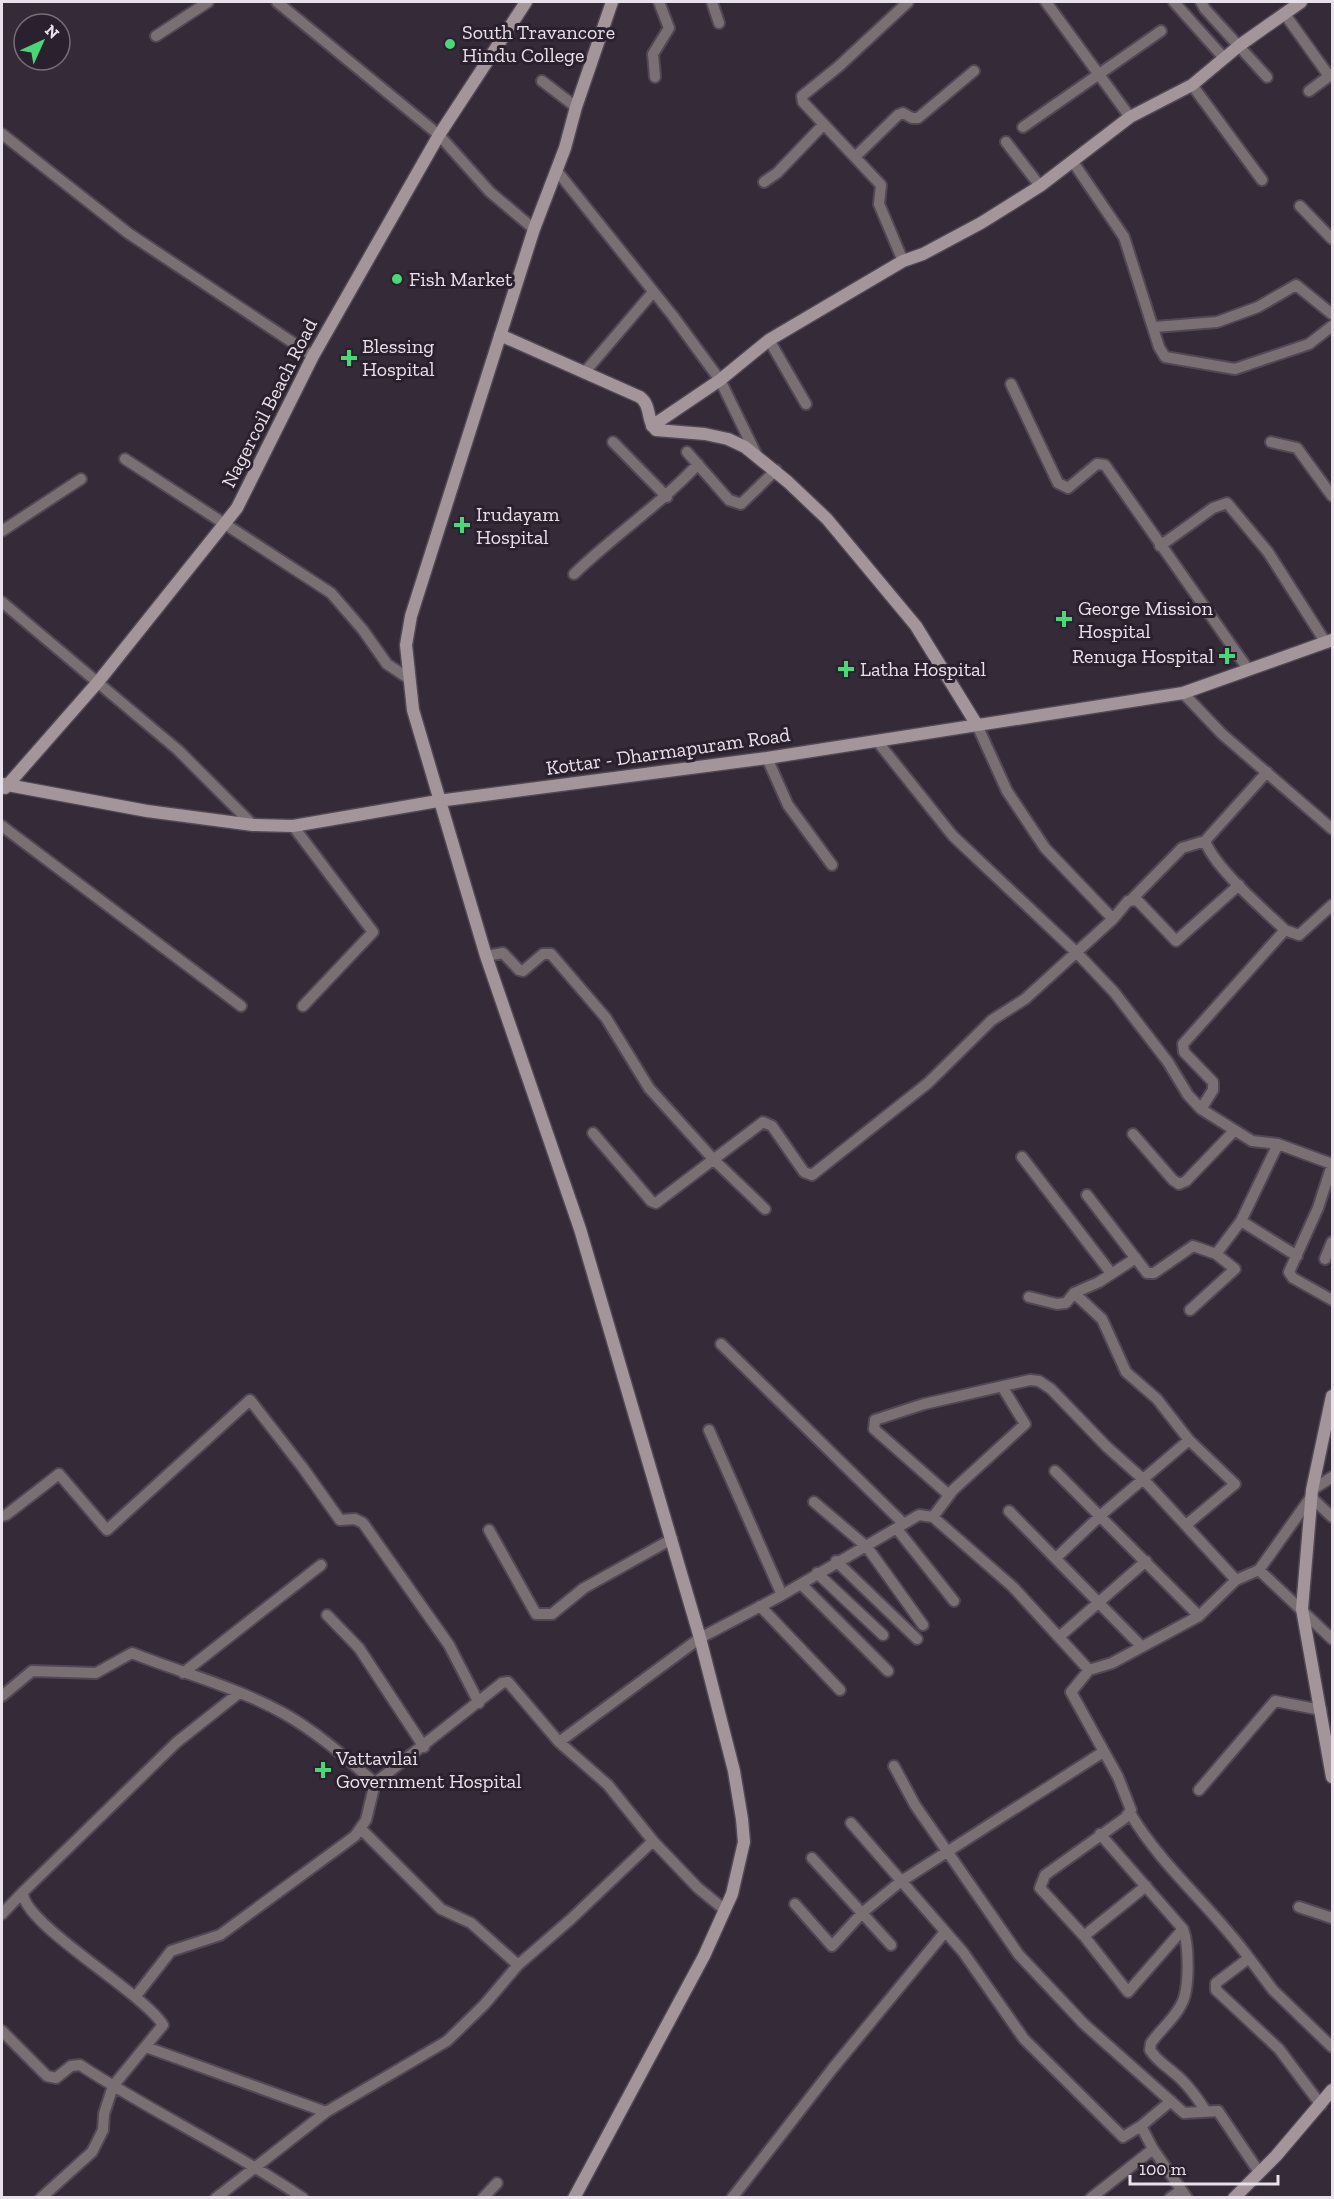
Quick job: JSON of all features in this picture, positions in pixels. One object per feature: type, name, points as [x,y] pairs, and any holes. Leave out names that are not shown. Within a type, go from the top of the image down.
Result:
[{"type":"street","points":[[156,36],[208,2]]},
{"type":"street","points":[[277,2],[439,135],[490,192],[534,230]]},
{"type":"street","name":"Nagercoil Beach Road","points":[[4,787],[98,682],[237,508],[313,356],[439,135],[526,2]]},
{"type":"street","points":[[574,2198],[699,1966],[725,1910],[741,1862],[742,1819],[734,1771],[700,1638],[580,1229],[486,956],[438,801],[413,710],[406,645],[411,616],[500,335],[612,2]]},
{"type":"street","points":[[655,77],[653,54],[669,28],[659,2]]},
{"type":"street","points":[[712,2],[719,23]]},
{"type":"street","points":[[903,261],[879,204],[881,185],[803,102],[802,96],[838,68],[908,2]]},
{"type":"street","points":[[1046,2],[1130,117]]},
{"type":"street","points":[[1174,2],[1224,58]]},
{"type":"street","points":[[1202,2],[1205,9],[1267,77]]},
{"type":"street","points":[[652,426],[720,380],[769,340],[903,261],[923,254],[981,223],[1040,186],[1130,117],[1192,85],[1240,45],[1301,2]]},
{"type":"street","points":[[1284,13],[1331,75],[1309,91]]},
{"type":"street","points":[[1023,127],[1161,31]]},
{"type":"street","points":[[855,157],[898,115],[903,113],[912,118],[918,118],[974,71]]},
{"type":"street","points":[[542,81],[576,107]]},
{"type":"street","points":[[1192,85],[1262,180]]},
{"type":"street","points":[[764,182],[777,173],[824,124]]},
{"type":"street","points":[[2,134],[128,233],[313,356]]},
{"type":"street","points":[[1006,142],[1040,186]]},
{"type":"street","points":[[1073,162],[1124,237],[1155,327],[1159,347],[1165,357],[1235,369],[1309,344],[1332,326]]},
{"type":"street","points":[[557,171],[720,380],[757,456]]},
{"type":"street","points":[[1300,206],[1332,239]]},
{"type":"street","points":[[1155,327],[1217,322],[1258,307],[1296,285],[1332,314]]},
{"type":"street","points":[[584,373],[652,292]]},
{"type":"street","points":[[500,335],[645,401],[652,426],[656,430],[705,434],[728,439],[745,447],[776,470],[827,519],[916,626],[977,725],[1007,791],[1045,848],[1113,919]]},
{"type":"street","points":[[769,340],[806,404]]},
{"type":"street","points":[[1011,384],[1061,486],[1068,488],[1097,464],[1104,464],[1248,669]]},
{"type":"street","points":[[1271,441],[1297,448],[1332,496]]},
{"type":"street","points":[[613,442],[667,497]]},
{"type":"street","points":[[687,452],[729,500],[739,505],[776,470]]},
{"type":"street","points":[[126,459],[332,593],[363,630],[387,664],[408,678]]},
{"type":"street","points":[[574,574],[609,541],[667,497],[698,464]]},
{"type":"street","points":[[2,531],[81,479]]},
{"type":"street","points":[[1160,546],[1213,508],[1227,503],[1268,552],[1329,641]]},
{"type":"street","points":[[2,602],[178,750],[253,825]]},
{"type":"street","name":"Kottar - Dharmapuram Road","points":[[4,787],[147,811],[253,825],[293,826],[438,801],[767,758],[1183,693],[1329,641]]},
{"type":"street","points":[[1183,693],[1222,734],[1332,829]]},
{"type":"street","points":[[877,741],[953,836],[1077,952],[1114,992],[1168,1062],[1188,1095],[1202,1109],[1252,1141],[1278,1144],[1332,1165],[1289,1272],[1293,1278],[1332,1300]]},
{"type":"street","points":[[767,758],[788,805],[832,865]]},
{"type":"street","points":[[593,1133],[651,1201],[656,1203],[763,1122],[772,1126],[804,1172],[812,1175],[927,1083],[993,1020],[1025,999],[1113,919],[1182,848],[1205,841],[1267,772]]},
{"type":"street","points":[[2,826],[241,1006]]},
{"type":"street","points":[[293,826],[373,932],[303,1006]]},
{"type":"street","points":[[1205,841],[1209,851],[1239,885],[1285,930],[1299,935],[1332,905]]},
{"type":"street","points":[[1132,899],[1139,902],[1176,941],[1239,885]]},
{"type":"street","points":[[1202,1109],[1213,1090],[1213,1082],[1184,1052],[1183,1044],[1285,930]]},
{"type":"street","points":[[486,956],[503,953],[519,970],[523,971],[543,954],[551,954],[606,1018],[649,1088],[714,1160],[765,1209]]},
{"type":"street","points":[[1133,1134],[1179,1184],[1186,1181],[1234,1131]]},
{"type":"street","points":[[1216,1254],[1241,1221],[1278,1144]]},
{"type":"street","points":[[1022,1157],[1111,1273]]},
{"type":"street","points":[[1087,1195],[1150,1273],[1193,1246],[1216,1254],[1234,1269],[1191,1311]]},
{"type":"street","points":[[1241,1221],[1297,1256]]},
{"type":"street","points":[[1325,1259],[1332,1242]]},
{"type":"street","points":[[1029,1297],[1057,1304],[1066,1303],[1074,1293],[1099,1282],[1136,1258]]},
{"type":"street","points":[[1074,1293],[1102,1319],[1126,1372],[1157,1399],[1190,1440],[1235,1484],[1186,1525]]},
{"type":"street","points":[[721,1344],[900,1526],[954,1601]]},
{"type":"street","points":[[949,1495],[874,1429],[877,1419],[924,1404],[1003,1388],[1030,1380],[1039,1381],[1051,1389],[1107,1447],[1144,1480],[1236,1580]]},
{"type":"street","points":[[933,1517],[949,1495],[1025,1424],[1003,1388]]},
{"type":"street","points":[[1332,1396],[1312,1493],[1302,1609],[1329,1740],[1332,1777]]},
{"type":"street","points":[[2,1516],[58,1474],[107,1530],[250,1400],[340,1520],[355,1519],[363,1523],[449,1646],[479,1703]]},
{"type":"street","points":[[709,1430],[782,1596]]},
{"type":"street","points":[[1056,1558],[1101,1515],[1190,1440]]},
{"type":"street","points":[[1055,1471],[1199,1616]]},
{"type":"street","points":[[1332,1477],[1312,1493],[1259,1570],[1236,1580],[1199,1616],[1112,1663],[1089,1670],[1071,1692],[1102,1752],[1118,1777],[1131,1807],[1130,1813],[1140,1830],[1175,1874],[1249,1958],[1273,1990],[1332,2047]]},
{"type":"street","points":[[1312,1493],[1332,1517]]},
{"type":"street","points":[[814,1502],[867,1547],[923,1625]]},
{"type":"street","points":[[1009,1511],[1142,1647]]},
{"type":"street","points":[[559,1742],[700,1638],[782,1596],[817,1573],[867,1547],[919,1515],[933,1517],[1013,1587],[1089,1670]]},
{"type":"street","points":[[489,1530],[536,1614],[552,1614],[584,1588],[672,1539]]},
{"type":"street","points":[[1059,1637],[1097,1601],[1146,1561]]},
{"type":"street","points":[[836,1562],[917,1639]]},
{"type":"street","points":[[183,1673],[321,1565]]},
{"type":"street","points":[[1259,1570],[1332,1640]]},
{"type":"street","points":[[817,1573],[883,1635]]},
{"type":"street","points":[[801,1584],[888,1671]]},
{"type":"street","points":[[760,1606],[840,1690]]},
{"type":"street","points":[[327,1615],[360,1648],[424,1746]]},
{"type":"street","points":[[2,1696],[32,1671],[96,1672],[132,1653],[239,1693],[283,1713],[332,1745],[375,1783]]},
{"type":"street","points":[[135,1997],[171,1951],[220,1935],[362,1829],[375,1783],[502,1683],[508,1682],[559,1742],[608,1785],[653,1841],[698,1888],[725,1910]]},
{"type":"street","points":[[2,1914],[177,1742],[239,1693]]},
{"type":"street","points":[[1199,1790],[1275,1701],[1321,1710]]},
{"type":"street","points":[[795,1904],[832,1946],[862,1913],[900,1881],[1102,1752]]},
{"type":"street","points":[[894,1766],[915,1805],[1019,1955],[1084,2024],[1184,2113],[1218,2111],[1225,2118],[1259,2172]]},
{"type":"street","points":[[1130,1813],[1046,1875],[1040,1883],[1042,1894],[1084,1936],[1128,1992],[1183,1929]]},
{"type":"street","points":[[851,1823],[963,1952],[1024,2039],[1123,2138],[1171,2101]]},
{"type":"street","points":[[362,1829],[441,1909],[471,1923],[518,1965]]},
{"type":"street","points":[[1100,1834],[1183,1929],[1186,1937],[1187,1959],[1182,2004],[1151,2043],[1150,2050],[1160,2064],[1173,2071],[1194,2093],[1205,2110]]},
{"type":"street","points":[[216,2198],[326,2112],[447,2042],[484,2005],[518,1965],[653,1841]]},
{"type":"street","points":[[812,1858],[891,1945]]},
{"type":"street","points":[[1084,1936],[1146,1887]]},
{"type":"street","points":[[23,1892],[26,1903],[50,1928],[135,1997],[163,2025],[112,2086],[101,2138],[92,2152],[41,2198]]},
{"type":"street","points":[[1299,1907],[1332,1918]]},
{"type":"street","points":[[732,2198],[833,2068],[945,1932]]},
{"type":"street","points":[[1249,1958],[1216,1983],[1216,1990],[1279,2049],[1322,2105]]},
{"type":"street","points":[[2,2031],[47,2076],[56,2078],[71,2066],[80,2065],[112,2086],[256,2166],[303,2198]]},
{"type":"street","points":[[146,2047],[326,2112]]},
{"type":"street","points":[[1234,2198],[1322,2105],[1332,2090]]},
{"type":"street","points":[[1137,2129],[1184,2194],[1170,2198]]},
{"type":"street","points":[[1091,2198],[1153,2149]]},
{"type":"street","points":[[483,2198],[496,2183]]},
{"type":"place","name":"South Travancore Hindu College","points":[[450,44]]},
{"type":"place","name":"Fish Market","points":[[397,279]]},
{"type":"place","name":"Blessing Hospital","points":[[349,358]]},
{"type":"place","name":"Irudayam Hospital","points":[[462,525]]},
{"type":"place","name":"George Mission Hospital","points":[[1064,619]]},
{"type":"place","name":"Renuga Hospital","points":[[1227,656]]},
{"type":"place","name":"Latha Hospital","points":[[846,669]]},
{"type":"place","name":"Vattavilai Government Hospital","points":[[323,1770]]}]
